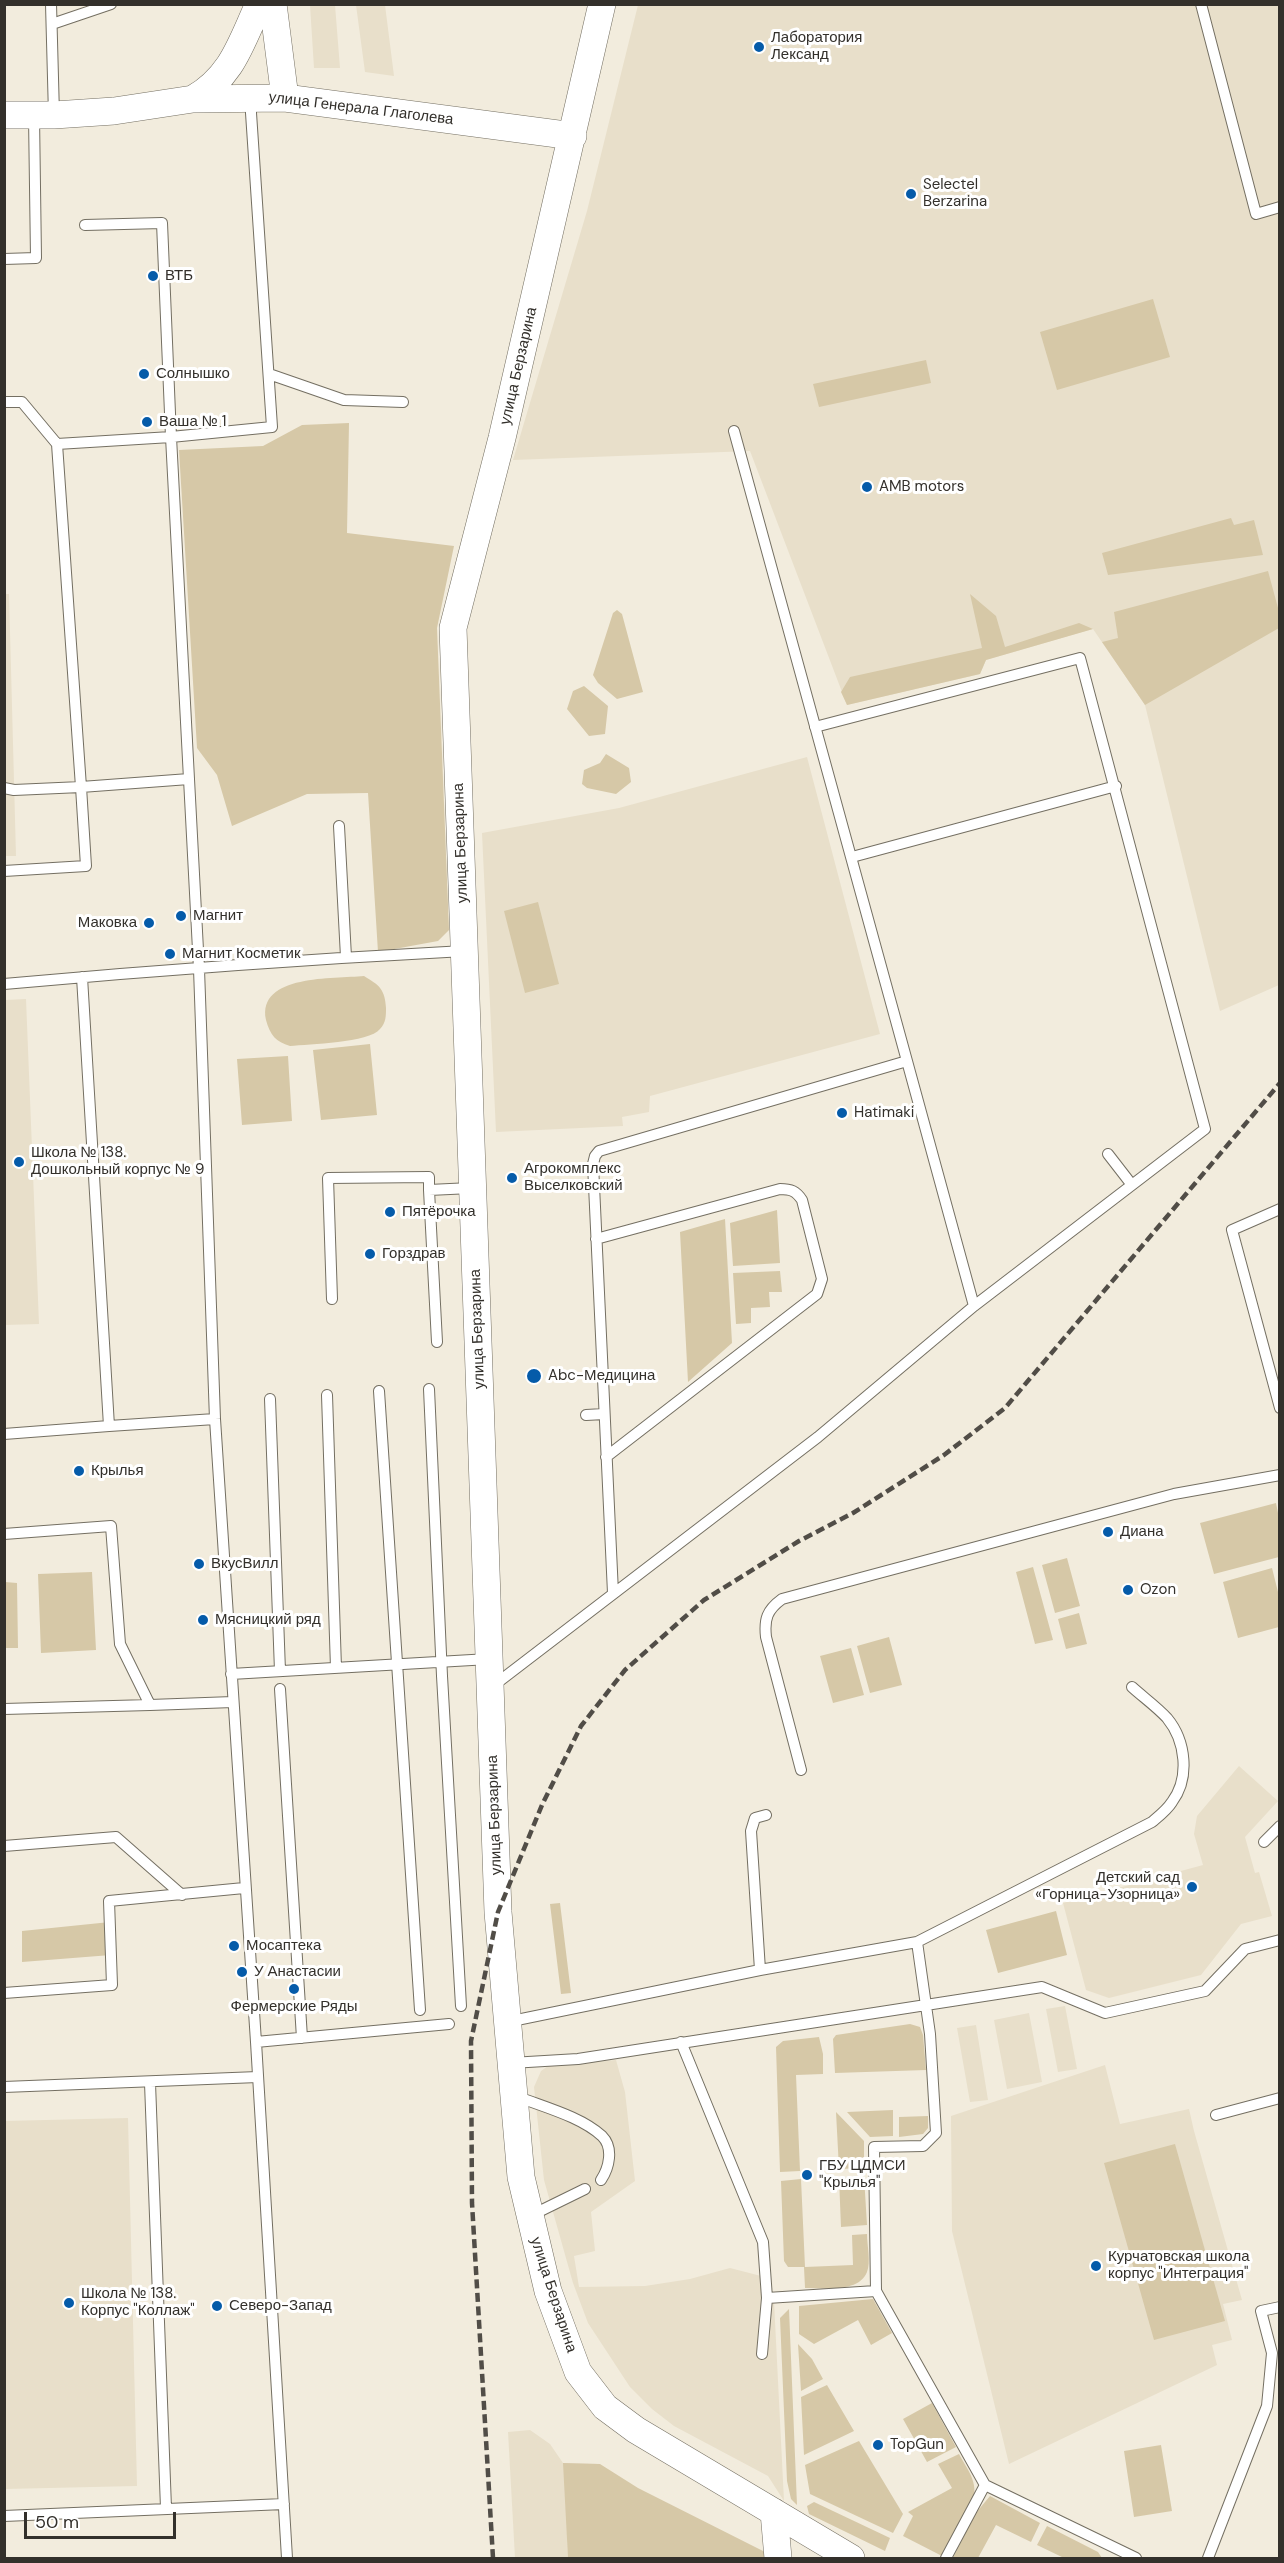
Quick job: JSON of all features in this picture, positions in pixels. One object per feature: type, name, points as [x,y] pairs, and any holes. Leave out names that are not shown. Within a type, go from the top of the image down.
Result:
[{"type":"street","points":[[193,99],[210,89],[240,50],[259,4]]},
{"type":"street","points":[[273,4],[285,98]]},
{"type":"street","name":"улица Берзарина","points":[[602,4],[502,438],[453,628],[498,1912],[513,2095],[521,2177],[528,2216],[548,2291],[578,2372],[605,2407],[636,2430],[851,2559]]},
{"type":"street","name":"улица Генерала Глаголева","points":[[4,115],[114,111],[193,99],[285,98],[573,136]]},
{"type":"street","points":[[774,2512],[778,2559]]},
{"type":"lane","points":[[4,259],[36,258],[52,24],[51,4]]},
{"type":"lane","points":[[52,24],[111,4]]},
{"type":"lane","points":[[1201,4],[1256,213],[1280,207]]},
{"type":"lane","points":[[57,444],[171,437],[272,427],[250,97]]},
{"type":"lane","points":[[85,225],[162,223],[199,969],[215,1419],[287,2559]]},
{"type":"lane","points":[[269,374],[344,400],[403,402]]},
{"type":"lane","points":[[4,402],[22,402],[57,444],[86,866],[4,871]]},
{"type":"lane","points":[[734,431],[974,1306]]},
{"type":"lane","points":[[490,1688],[818,1437],[974,1306],[1205,1129],[1116,786],[1080,658],[815,727]]},
{"type":"lane","points":[[4,788],[14,790],[81,787],[189,779]]},
{"type":"lane","points":[[852,857],[1116,786]]},
{"type":"lane","points":[[339,826],[346,957]]},
{"type":"lane","points":[[4,984],[199,969],[247,963],[464,951]]},
{"type":"lane","points":[[82,977],[109,1426]]},
{"type":"lane","points":[[613,1593],[596,1239],[593,1164],[595,1156],[599,1151],[907,1061]]},
{"type":"lane","points":[[1108,1154],[1132,1185]]},
{"type":"lane","points":[[332,1299],[328,1178],[429,1177],[437,1342]]},
{"type":"lane","points":[[429,1190],[473,1188]]},
{"type":"lane","points":[[596,1239],[780,1189],[789,1189],[797,1193],[802,1200],[822,1278],[817,1294],[606,1457]]},
{"type":"lane","points":[[1280,1209],[1232,1230],[1280,1408]]},
{"type":"lane","points":[[429,1389],[441,1662],[461,2006]]},
{"type":"lane","points":[[379,1391],[420,2010]]},
{"type":"lane","points":[[327,1395],[336,1668]]},
{"type":"lane","points":[[270,1399],[280,1671]]},
{"type":"lane","points":[[586,1415],[604,1414]]},
{"type":"lane","points":[[4,1434],[215,1419]]},
{"type":"lane","points":[[801,1770],[765,1630],[767,1613],[782,1599],[1174,1494],[1280,1475]]},
{"type":"lane","points":[[4,1534],[111,1527],[120,1644],[150,1705]]},
{"type":"lane","points":[[231,1674],[489,1659]]},
{"type":"lane","points":[[507,2022],[760,1970],[917,1942],[1152,1822],[1172,1803],[1180,1787],[1184,1764],[1180,1741],[1167,1719],[1132,1687]]},
{"type":"lane","points":[[280,1689],[302,2038]]},
{"type":"lane","points":[[4,1709],[233,1702]]},
{"type":"lane","points":[[760,1970],[751,1830],[755,1818],[766,1815]]},
{"type":"lane","points":[[1264,1842],[1280,1826]]},
{"type":"lane","points":[[4,1845],[116,1837],[182,1895]]},
{"type":"lane","points":[[4,1993],[112,1985],[109,1901],[244,1888]]},
{"type":"lane","points":[[510,2063],[578,2058],[1042,1987],[1105,2013],[1205,1990],[1245,1949],[1280,1940]]},
{"type":"lane","points":[[917,1942],[926,2003],[936,2133],[923,2146],[874,2147],[876,2291],[985,2485],[1136,2559]]},
{"type":"lane","points":[[256,2042],[449,2024]]},
{"type":"lane","points":[[681,2042],[763,2242],[767,2298],[762,2354]]},
{"type":"lane","points":[[4,2086],[150,2083],[258,2077]]},
{"type":"lane","points":[[150,2083],[166,2508]]},
{"type":"lane","points":[[513,2095],[579,2122],[604,2137],[609,2152],[608,2167],[601,2180]]},
{"type":"lane","points":[[1216,2115],[1280,2098]]},
{"type":"lane","points":[[528,2216],[585,2189]]},
{"type":"lane","points":[[767,2298],[876,2291]]},
{"type":"lane","points":[[1208,2559],[1267,2406],[1272,2353],[1261,2312],[1280,2307]]},
{"type":"lane","points":[[946,2559],[985,2485]]},
{"type":"lane","points":[[4,2516],[284,2504]]},
{"type":"shaded area","points":[[310,5],[335,5],[340,68],[314,68]]},
{"type":"shaded area","points":[[356,5],[385,5],[394,76],[365,72]]},
{"type":"shaded area","points":[[638,5],[1279,5],[1279,985],[1220,1011],[1145,705],[1093,629],[986,660],[980,674],[847,705],[750,451],[513,460],[587,211]]},
{"type":"shaded area","points":[[1153,299],[1170,357],[1057,390],[1040,332]]},
{"type":"shaded area","points":[[926,360],[931,383],[819,407],[813,384]]},
{"type":"shaded area","points":[[349,423],[347,533],[454,546],[437,628],[449,930],[438,941],[378,952],[368,793],[307,794],[232,826],[217,775],[197,748],[179,450],[263,446],[302,425]]},
{"type":"shaded area","points":[[1231,518],[1234,525],[1254,520],[1263,555],[1108,575],[1102,553]]},
{"type":"shaded area","points":[[1268,571],[1278,608],[1279,628],[1145,705],[1102,642],[1118,638],[1114,612]]},
{"type":"shaded area","points":[[4,594],[9,594],[16,856],[5,856]]},
{"type":"shaded area","points":[[970,594],[996,616],[1005,647],[1079,623],[1093,629],[986,660],[980,674],[847,705],[841,692],[850,677],[982,648]]},
{"type":"shaded area","points":[[617,610],[622,614],[643,692],[617,699],[598,683],[593,675],[613,613]]},
{"type":"shaded area","points":[[584,686],[608,706],[605,734],[589,736],[567,709],[573,691]]},
{"type":"shaded area","points":[[606,754],[629,768],[631,782],[616,794],[587,788],[582,784],[584,770],[600,763]]},
{"type":"shaded area","points":[[807,757],[880,1034],[650,1096],[649,1112],[622,1117],[623,1126],[496,1132],[482,833],[619,808]]},
{"type":"shaded area","points":[[538,902],[559,984],[525,993],[504,911]]},
{"type":"shaded area","points":[[364,976],[380,988],[384,996],[385,1022],[374,1034],[352,1040],[290,1046],[277,1040],[269,1030],[266,1005],[273,994],[285,987],[317,979]]},
{"type":"shaded area","name":"Школа № 138. Дошкольный корпус № 9","points":[[26,999],[39,1324],[5,1325],[5,1000]]},
{"type":"shaded area","points":[[370,1044],[377,1115],[321,1120],[313,1050]]},
{"type":"shaded area","points":[[288,1056],[292,1121],[242,1125],[237,1059]]},
{"type":"shaded area","points":[[777,1210],[780,1263],[733,1266],[730,1223]]},
{"type":"shaded area","points":[[725,1219],[732,1343],[688,1382],[680,1232]]},
{"type":"shaded area","points":[[780,1271],[782,1292],[769,1292],[770,1307],[751,1308],[751,1323],[736,1324],[733,1273]]},
{"type":"shaded area","points":[[1276,1503],[1279,1518],[1279,1557],[1214,1574],[1200,1523]]},
{"type":"shaded area","points":[[1067,1558],[1080,1606],[1055,1613],[1042,1565]]},
{"type":"shaded area","points":[[1033,1567],[1053,1640],[1035,1644],[1016,1572]]},
{"type":"shaded area","points":[[1272,1568],[1279,1596],[1279,1627],[1238,1638],[1223,1582]]},
{"type":"shaded area","points":[[92,1572],[96,1650],[41,1653],[38,1574]]},
{"type":"shaded area","points":[[5,1582],[17,1583],[18,1648],[5,1648]]},
{"type":"shaded area","points":[[1079,1613],[1087,1644],[1066,1649],[1058,1619]]},
{"type":"shaded area","points":[[889,1637],[902,1685],[870,1693],[857,1646]]},
{"type":"shaded area","points":[[851,1648],[864,1695],[833,1703],[820,1656]]},
{"type":"shaded area","name":"Детский сад «Горница-Узорница»","points":[[1239,1766],[1278,1801],[1245,1837],[1255,1873],[1259,1872],[1272,1916],[1241,1924],[1201,1975],[1109,1998],[1086,1990],[1063,1903],[1203,1865],[1194,1834],[1197,1816]]},
{"type":"shaded area","points":[[560,1903],[571,1993],[561,1994],[550,1904]]},
{"type":"shaded area","points":[[1056,1911],[1067,1955],[998,1973],[986,1930]]},
{"type":"shaded area","points":[[110,1922],[111,1955],[22,1962],[22,1931]]},
{"type":"shaded area","points":[[1065,2006],[1077,2069],[1058,2072],[1046,2009]]},
{"type":"shaded area","points":[[1029,2013],[1042,2082],[1007,2089],[994,2020]]},
{"type":"shaded area","points":[[910,2024],[920,2027],[923,2035],[926,2070],[835,2073],[833,2039],[836,2035]]},
{"type":"shaded area","points":[[976,2025],[988,2100],[970,2102],[957,2028]]},
{"type":"shaded area","points":[[819,2037],[823,2054],[823,2074],[796,2075],[800,2171],[780,2172],[776,2047],[783,2041]]},
{"type":"shaded area","points":[[616,2060],[625,2092],[635,2181],[591,2212],[595,2251],[574,2256],[579,2287],[645,2286],[690,2279],[730,2268],[761,2276],[774,2301],[784,2501],[768,2476],[674,2426],[652,2409],[630,2387],[588,2323],[573,2283],[544,2180],[534,2087],[541,2071],[548,2066]]},
{"type":"shaded area","name":"Курчатовская школа корпус \"Интеграция\"","points":[[1105,2065],[1120,2124],[1189,2109],[1242,2300],[1223,2304],[1232,2340],[1212,2345],[1217,2365],[1009,2464],[952,2231],[951,2116]]},
{"type":"shaded area","points":[[893,2110],[893,2136],[870,2137],[847,2112]]},
{"type":"shaded area","points":[[836,2112],[864,2141],[864,2168],[839,2169]]},
{"type":"shaded area","points":[[928,2116],[928,2128],[923,2134],[899,2137],[899,2117]]},
{"type":"shaded area","name":"Школа № 138. Корпус \"Коллаж\"","points":[[128,2118],[137,2486],[5,2489],[5,2121]]},
{"type":"shaded area","points":[[1175,2144],[1225,2321],[1154,2340],[1104,2163]]},
{"type":"shaded area","points":[[864,2176],[867,2225],[841,2227],[839,2178]]},
{"type":"shaded area","points":[[801,2179],[805,2267],[853,2265],[852,2235],[867,2234],[869,2258],[867,2272],[863,2279],[840,2288],[805,2288],[804,2267],[788,2267],[784,2261],[781,2181]]},
{"type":"shaded area","points":[[873,2299],[892,2333],[871,2345],[858,2320],[814,2344],[799,2334],[799,2306]]},
{"type":"shaded area","points":[[789,2309],[797,2505],[791,2499],[787,2481],[780,2318]]},
{"type":"shaded area","points":[[798,2344],[812,2359],[823,2379],[801,2391]]},
{"type":"shaded area","points":[[827,2385],[854,2431],[804,2455],[801,2397]]},
{"type":"shaded area","points":[[932,2403],[956,2447],[927,2462],[903,2419]]},
{"type":"shaded area","points":[[530,2430],[550,2444],[563,2463],[600,2464],[566,2485],[568,2558],[515,2558],[508,2432]]},
{"type":"shaded area","points":[[859,2441],[903,2514],[893,2533],[810,2494],[805,2465]]},
{"type":"shaded area","points":[[1161,2445],[1172,2511],[1134,2517],[1124,2451]]},
{"type":"shaded area","points":[[959,2454],[973,2480],[974,2497],[942,2556],[903,2536],[913,2516],[908,2512],[952,2488],[938,2464]]},
{"type":"shaded area","points":[[563,2463],[600,2464],[638,2488],[765,2552],[765,2558],[568,2558]]},
{"type":"shaded area","points":[[990,2496],[1040,2523],[1031,2542],[996,2525],[978,2558],[953,2558],[975,2514]]},
{"type":"shaded area","points":[[814,2502],[890,2538],[885,2551],[809,2514],[807,2506]]},
{"type":"shaded area","points":[[1047,2526],[1098,2552],[1102,2558],[1064,2558],[1037,2545]]},
{"type":"railway","points":[[493,2558],[472,2203],[471,2041],[498,1912],[542,1805],[581,1726],[625,1670],[704,1600],[799,1541],[853,1513],[944,1455],[1005,1408],[1280,1083]]},
{"type":"place","name":"Лаборатория Лександ","points":[[759,47]]},
{"type":"place","name":"Selectel Berzarina","points":[[911,194]]},
{"type":"place","name":"ВТБ","points":[[153,276]]},
{"type":"place","name":"Солнышко","points":[[144,374]]},
{"type":"place","name":"Ваша № 1","points":[[147,422]]},
{"type":"place","name":"AMB motors","points":[[867,487]]},
{"type":"place","name":"Магнит","points":[[181,916]]},
{"type":"place","name":"Маковка","points":[[149,923]]},
{"type":"place","name":"Магнит Косметик","points":[[170,954]]},
{"type":"place","name":"Hatimaki","points":[[842,1113]]},
{"type":"place","name":"Школа № 138. Дошкольный корпус № 9","points":[[19,1162]]},
{"type":"place","name":"Агрокомплекс Выселковский","points":[[512,1178]]},
{"type":"place","name":"Пятёрочка","points":[[390,1212]]},
{"type":"place","name":"Горздрав","points":[[370,1254]]},
{"type":"place","name":"Abc-Медицина","points":[[534,1376]]},
{"type":"place","name":"Крылья","points":[[79,1471]]},
{"type":"place","name":"Диана","points":[[1108,1532]]},
{"type":"place","name":"ВкусВилл","points":[[199,1564]]},
{"type":"place","name":"Ozon","points":[[1128,1590]]},
{"type":"place","name":"Мясницкий ряд","points":[[203,1620]]},
{"type":"place","name":"Детский сад «Горница-Узорница»","points":[[1192,1887]]},
{"type":"place","name":"Мосаптека","points":[[234,1946]]},
{"type":"place","name":"У Анастасии","points":[[242,1972]]},
{"type":"place","name":"Фермерские Ряды","points":[[294,1989]]},
{"type":"place","name":"ГБУ ЦДМСИ \"Крылья\"","points":[[807,2175]]},
{"type":"place","name":"Курчатовская школа корпус \"Интеграция\"","points":[[1096,2266]]},
{"type":"place","name":"Школа № 138. Корпус \"Коллаж\"","points":[[69,2303]]},
{"type":"place","name":"Северо-Запад","points":[[217,2306]]},
{"type":"place","name":"TopGun","points":[[878,2445]]}]
